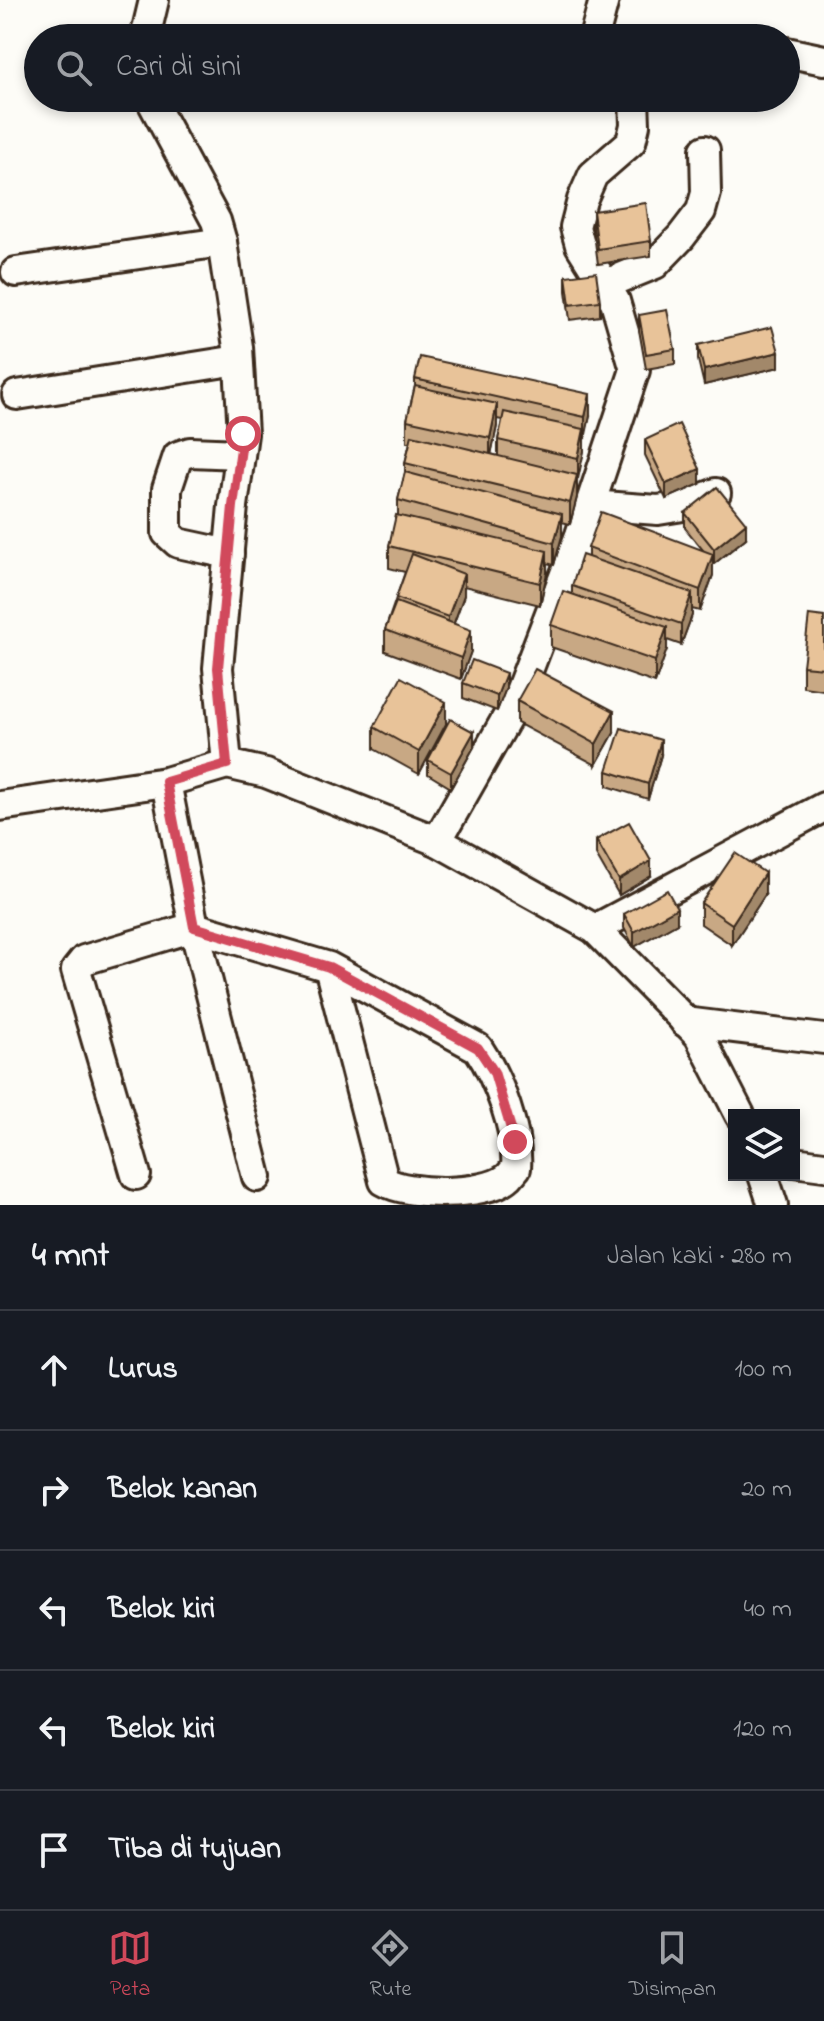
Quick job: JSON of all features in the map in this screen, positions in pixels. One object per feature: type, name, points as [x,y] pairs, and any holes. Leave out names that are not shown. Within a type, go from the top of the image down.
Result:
[{"type":"street","points":[[148,24],[154,0]]},
{"type":"street","points":[[598,24],[604,0]]},
{"type":"street","points":[[800,55],[824,60]]},
{"type":"street","points":[[158,112],[216,221],[222,242],[238,360],[243,434],[218,668],[227,764]]},
{"type":"street","points":[[437,841],[516,702],[590,505],[635,370],[615,301],[580,245],[575,227],[593,175],[631,142],[635,112]]},
{"type":"street","points":[[606,284],[655,264],[701,211],[706,193],[705,150]]},
{"type":"street","points":[[16,272],[222,242]]},
{"type":"street","points":[[17,395],[238,360]]},
{"type":"street","points":[[229,554],[178,543],[167,533],[167,489],[178,456],[190,452],[240,454]]},
{"type":"street","points":[[590,505],[658,510],[683,506],[716,493]]},
{"type":"street","points":[[0,806],[166,782],[227,764],[266,773],[437,841],[595,929],[699,1035],[737,1109]]},
{"type":"street","points":[[166,782],[194,927],[257,1177]]},
{"type":"street","points":[[595,929],[824,807]]},
{"type":"street","points":[[136,1175],[76,970],[84,960],[194,927],[329,967],[478,1048],[494,1072],[515,1142],[516,1168],[507,1179],[485,1187],[438,1194],[393,1187],[384,1181],[329,967]]},
{"type":"street","points":[[685,1022],[824,1039]]},
{"type":"street","points":[[800,1163],[824,1166]]},
{"type":"street","points":[[765,1181],[773,1205]]},
{"type":"building","points":[[646,203],[651,241],[598,249],[593,211]]},
{"type":"building","points":[[596,272],[600,301],[570,305],[566,276]]},
{"type":"building","points":[[667,310],[675,349],[646,354],[639,315]]},
{"type":"building","points":[[772,327],[779,352],[704,370],[698,345]]},
{"type":"building","points":[[420,357],[590,394],[585,417],[415,379]]},
{"type":"building","points":[[415,386],[497,404],[490,438],[407,420]]},
{"type":"building","points":[[504,412],[584,429],[578,458],[498,440]]},
{"type":"building","points":[[679,424],[700,469],[666,484],[645,440]]},
{"type":"building","points":[[412,435],[577,475],[570,503],[405,463]]},
{"type":"building","points":[[405,472],[562,514],[554,543],[398,500]]},
{"type":"building","points":[[717,487],[746,523],[714,549],[685,513]]},
{"type":"building","points":[[601,512],[713,554],[700,590],[588,548]]},
{"type":"building","points":[[396,515],[547,551],[540,583],[389,546]]},
{"type":"building","points":[[412,554],[464,574],[448,617],[396,598]]},
{"type":"building","points":[[582,555],[692,593],[681,624],[572,586]]},
{"type":"building","points":[[563,591],[667,627],[655,661],[551,625]]},
{"type":"building","points":[[396,602],[471,630],[461,658],[385,630]]},
{"type":"building","points":[[809,615],[824,617],[824,668],[803,666]]},
{"type":"building","points":[[472,660],[506,673],[497,696],[463,683]]},
{"type":"building","points":[[535,669],[614,711],[596,744],[517,701]]},
{"type":"building","points":[[401,677],[446,702],[419,752],[374,727]]},
{"type":"building","points":[[450,719],[474,732],[451,773],[428,760]]},
{"type":"building","points":[[621,728],[661,740],[648,784],[607,771]]},
{"type":"building","points":[[629,822],[651,861],[619,880],[596,840]]},
{"type":"building","points":[[735,853],[765,873],[732,924],[701,903]]},
{"type":"building","points":[[667,890],[677,908],[634,932],[624,914]]},
{"type":"route","points":[[243,434],[218,668],[227,764],[166,782],[194,927],[329,967],[478,1048],[494,1072],[515,1142]]}]
